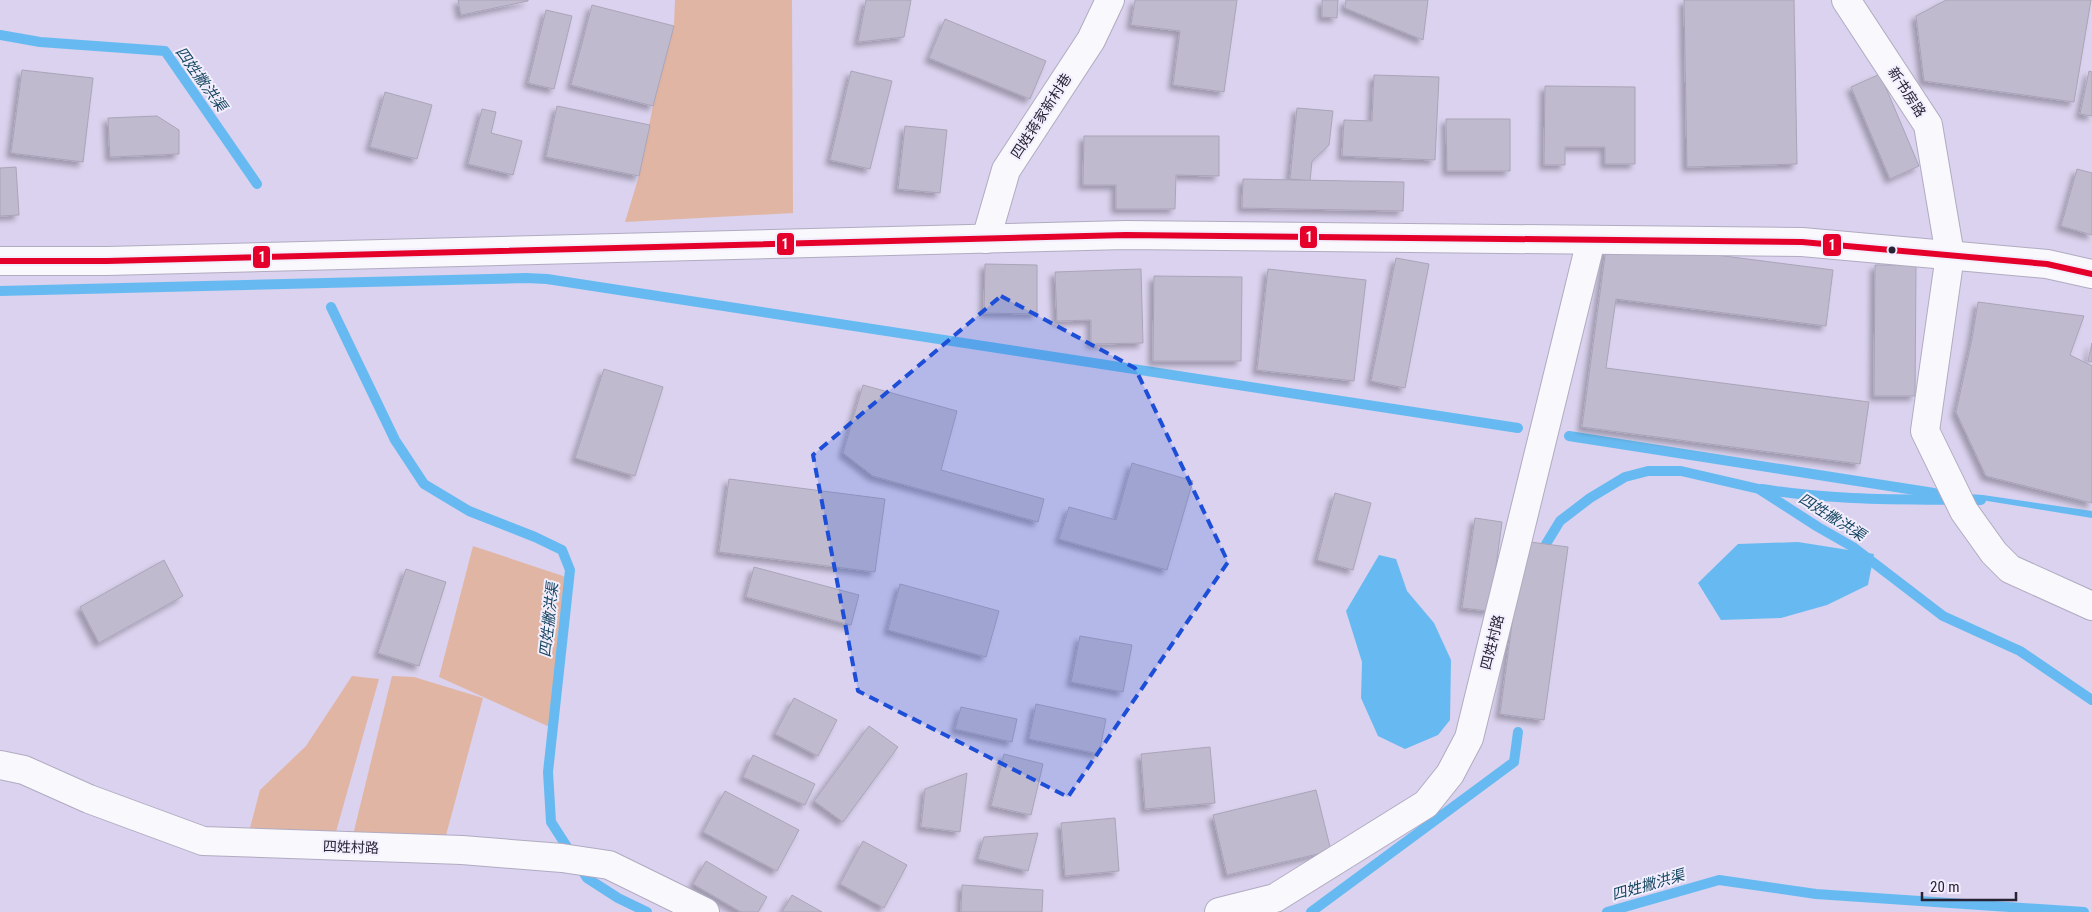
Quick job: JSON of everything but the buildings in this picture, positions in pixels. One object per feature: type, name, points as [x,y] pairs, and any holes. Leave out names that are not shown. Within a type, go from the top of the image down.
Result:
[{"type":"main road","name":"四姓蒋家新村巷","points":[[986,239],[1006,170],[1091,40],[1110,0]]},
{"type":"main road","name":"新书房路","points":[[1846,0],[1928,126],[1950,255],[1925,431],[1964,511],[1994,553],[2010,569],[2092,606]]},
{"type":"main road","points":[[0,261],[107,261],[1126,235],[1802,242],[2047,264],[2092,274]]},
{"type":"main road","name":"四姓村路","points":[[1219,912],[1275,898],[1426,804],[1450,774],[1469,738],[1590,240]]},
{"type":"main road","name":"四姓村路","points":[[0,765],[24,770],[89,799],[203,841],[462,850],[562,858],[609,865],[705,912]]},
{"type":"highlighted area","points":[[1001,296],[1135,368],[1228,562],[1068,797],[858,691],[813,455]]},
{"type":"shaded area","points":[[675,0],[792,0],[793,213],[625,222],[639,176],[653,106],[674,26]]},
{"type":"shaded area","points":[[473,546],[569,578],[552,728],[439,677]]},
{"type":"shaded area","points":[[352,676],[379,679],[332,846],[246,843],[260,790],[306,746]]},
{"type":"shaded area","points":[[392,676],[414,677],[483,698],[442,850],[350,847]]},
{"type":"water","points":[[1922,491],[1983,495],[2092,511],[2092,518],[1981,500],[1923,500],[1943,496]]},
{"type":"water","points":[[1798,542],[1874,554],[1868,585],[1827,605],[1781,618],[1721,620],[1698,583],[1738,544]]},
{"type":"water","points":[[1379,555],[1396,559],[1407,591],[1434,623],[1451,660],[1450,720],[1438,735],[1405,749],[1378,736],[1361,698],[1362,662],[1346,611]]},
{"type":"waterway","name":"四姓撇洪渠","points":[[0,35],[40,42],[165,51],[257,184]]},
{"type":"waterway","points":[[0,291],[547,279],[1518,428]]},
{"type":"waterway","name":"四姓撇洪渠","points":[[331,307],[395,440],[424,484],[469,511],[535,537],[562,550],[570,570],[548,772],[551,822],[587,878],[618,898],[647,912]]},
{"type":"waterway","points":[[1569,436],[1934,493]]},
{"type":"waterway","name":"四姓撇洪渠","points":[[1546,544],[1560,521],[1590,498],[1625,477],[1648,471],[1681,471],[1759,489],[1853,547],[1943,616],[2020,651],[2092,700]]},
{"type":"waterway","points":[[1762,489],[1817,496],[1981,500]]},
{"type":"waterway","name":"四姓撇洪渠","points":[[1311,912],[1514,762],[1518,732]]},
{"type":"waterway","name":"四姓撇洪渠","points":[[1607,912],[1719,880],[1816,894],[2084,912]]},
{"type":"transit line","name":"1","points":[[0,261],[107,261],[1126,235],[1802,242],[2047,264],[2092,274]]}]
